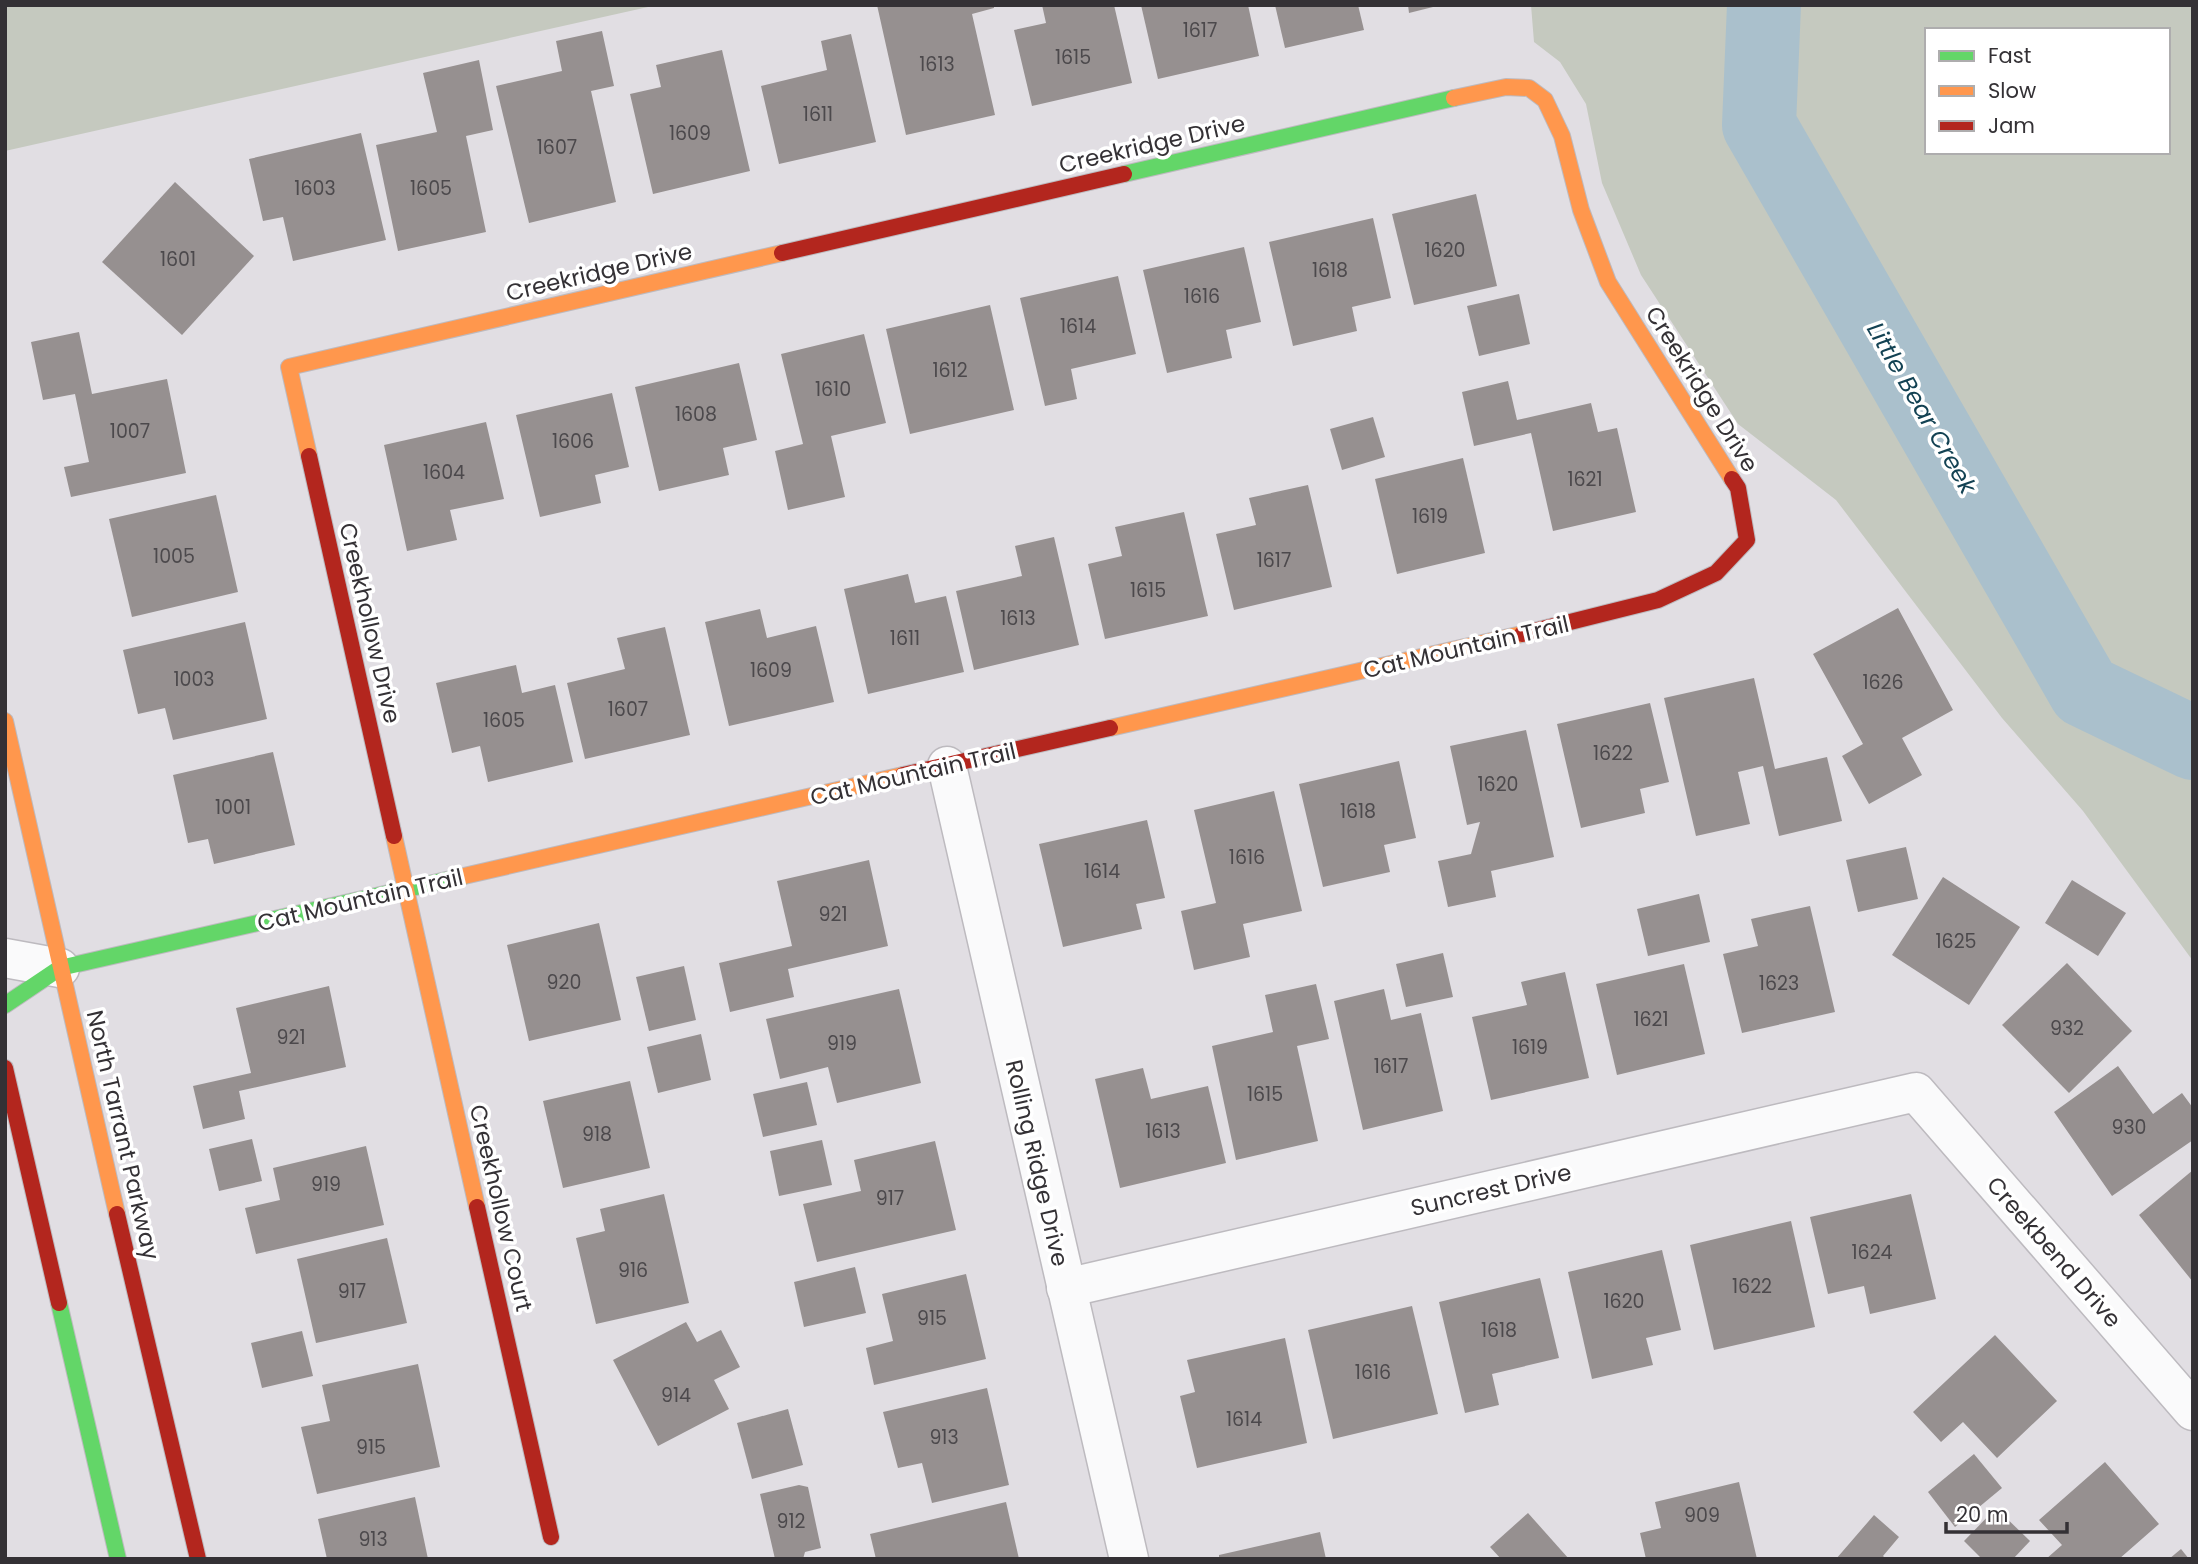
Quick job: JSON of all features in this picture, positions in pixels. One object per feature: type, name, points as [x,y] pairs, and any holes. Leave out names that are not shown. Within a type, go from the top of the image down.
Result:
[{"type":"street","name":"Creekridge Drive","points":[[289,367],[1483,91],[1506,87],[1529,88],[1545,100],[1562,136],[1581,210],[1608,282],[1738,488],[1747,540]]},
{"type":"street","name":"Creekhollow Drive","points":[[289,367],[406,889]]},
{"type":"street","name":"Cat Mountain Trail","points":[[5,1005],[60,968],[1646,604],[1716,573],[1747,540]]},
{"type":"street","name":"North Tarrant Parkway","points":[[5,721],[198,1559]]},
{"type":"street","name":"Rolling Ridge Drive","points":[[947,766],[1129,1559]]},
{"type":"street","name":"Creekhollow Court","points":[[406,889],[551,1537]]},
{"type":"street","name":"Cat Mountain Trail","points":[[5,958],[60,968]]},
{"type":"street","points":[[5,1068],[118,1559]]},
{"type":"street","name":"Suncrest Drive","points":[[1066,1287],[1916,1093]]},
{"type":"street","name":"Creekbend Drive","points":[[1916,1093],[2193,1411]]},
{"type":"shaded area","points":[[5,5],[657,5],[5,151]]},
{"type":"shaded area","points":[[1531,5],[2193,5],[2193,961],[2083,811],[2002,718],[1836,500],[1738,424],[1641,275],[1602,183],[1586,104],[1560,62],[1534,42]]},
{"type":"building","points":[[877,5],[994,5],[994,8],[972,14],[995,115],[906,135]]},
{"type":"building","points":[[1042,5],[1114,5],[1132,83],[1032,106],[1014,30],[1046,23]]},
{"type":"building","points":[[1141,5],[1248,5],[1259,56],[1158,79]]},
{"type":"building","points":[[1275,5],[1358,5],[1364,30],[1285,48]]},
{"type":"building","points":[[1408,5],[1437,5],[1437,6],[1409,13]]},
{"type":"building","points":[[602,31],[614,86],[591,91],[616,202],[529,223],[496,86],[562,71],[556,41]]},
{"type":"building","points":[[851,34],[876,142],[779,164],[761,86],[827,70],[821,41]]},
{"type":"building","points":[[722,50],[750,171],[653,194],[630,94],[661,87],[656,65]]},
{"type":"building","points":[[479,60],[493,130],[466,136],[486,232],[398,251],[376,145],[437,132],[423,73]]},
{"type":"building","points":[[361,133],[386,240],[293,261],[283,217],[263,221],[249,159]]},
{"type":"building","points":[[175,182],[254,256],[182,335],[102,262]]},
{"type":"building","points":[[1476,194],[1497,286],[1414,305],[1392,214]]},
{"type":"building","points":[[1373,218],[1391,298],[1352,307],[1357,331],[1293,346],[1269,242]]},
{"type":"building","points":[[1244,247],[1261,322],[1226,330],[1232,358],[1167,373],[1143,270]]},
{"type":"building","points":[[1118,276],[1136,354],[1071,369],[1077,399],[1045,406],[1020,298]]},
{"type":"building","points":[[1519,294],[1530,344],[1479,356],[1467,306]]},
{"type":"building","points":[[990,305],[1014,410],[910,434],[886,329]]},
{"type":"building","points":[[79,332],[92,394],[167,379],[186,473],[71,497],[64,467],[89,462],[75,394],[43,400],[31,342]]},
{"type":"building","points":[[864,334],[886,423],[831,436],[845,497],[788,510],[775,451],[803,444],[781,354]]},
{"type":"building","points":[[739,363],[757,440],[723,448],[729,475],[659,491],[635,387]]},
{"type":"building","points":[[1508,381],[1517,420],[1591,403],[1598,432],[1617,428],[1636,512],[1553,531],[1531,433],[1474,446],[1462,392]]},
{"type":"building","points":[[612,393],[629,467],[595,475],[601,503],[540,517],[516,415]]},
{"type":"building","points":[[1373,417],[1385,457],[1342,470],[1330,429]]},
{"type":"building","points":[[486,422],[504,499],[450,510],[457,540],[407,551],[384,445]]},
{"type":"building","points":[[1463,458],[1485,553],[1397,574],[1375,479]]},
{"type":"building","points":[[1308,485],[1332,587],[1234,610],[1216,534],[1256,525],[1249,498]]},
{"type":"building","points":[[216,495],[238,592],[132,617],[109,519]]},
{"type":"building","points":[[1184,512],[1208,616],[1105,639],[1088,564],[1122,556],[1115,527]]},
{"type":"building","points":[[1054,537],[1079,645],[974,670],[956,591],[1022,576],[1015,546]]},
{"type":"building","points":[[908,574],[915,603],[946,596],[964,672],[868,694],[844,589]]},
{"type":"building","points":[[1898,608],[1953,710],[1902,738],[1922,775],[1869,804],[1842,756],[1863,744],[1813,654]]},
{"type":"building","points":[[760,609],[767,638],[816,626],[834,702],[729,726],[705,622]]},
{"type":"building","points":[[245,622],[267,719],[173,740],[165,708],[138,714],[123,650]]},
{"type":"building","points":[[665,627],[690,735],[585,759],[567,683],[625,669],[617,638]]},
{"type":"building","points":[[516,665],[522,693],[555,685],[573,762],[488,782],[480,746],[452,753],[436,683]]},
{"type":"building","points":[[1754,678],[1775,769],[1827,757],[1842,821],[1779,836],[1763,766],[1738,772],[1750,824],[1696,836],[1664,698]]},
{"type":"building","points":[[1650,703],[1669,782],[1640,789],[1645,813],[1581,828],[1557,724]]},
{"type":"building","points":[[1526,730],[1554,857],[1491,871],[1496,897],[1448,907],[1438,861],[1471,854],[1480,822],[1467,825],[1450,746]]},
{"type":"building","points":[[273,752],[295,845],[214,864],[208,839],[188,843],[173,775]]},
{"type":"building","points":[[1399,761],[1416,838],[1384,845],[1390,872],[1323,887],[1299,784]]},
{"type":"building","points":[[1274,791],[1302,911],[1243,924],[1250,957],[1194,970],[1181,911],[1216,903],[1194,810]]},
{"type":"building","points":[[1147,820],[1165,898],[1136,904],[1142,929],[1063,947],[1039,844]]},
{"type":"building","points":[[1906,847],[1918,899],[1858,912],[1846,860]]},
{"type":"building","points":[[869,860],[888,946],[788,969],[794,997],[730,1012],[719,963],[792,946],[777,881]]},
{"type":"building","points":[[1943,877],[2020,927],[1969,1005],[1892,955]]},
{"type":"building","points":[[2072,880],[2126,913],[2098,956],[2045,923]]},
{"type":"building","points":[[1699,894],[1710,942],[1648,956],[1637,909]]},
{"type":"building","points":[[1810,906],[1835,1012],[1742,1033],[1723,954],[1758,946],[1751,919]]},
{"type":"building","points":[[599,923],[621,1020],[529,1041],[507,945]]},
{"type":"building","points":[[1443,953],[1453,997],[1406,1007],[1396,964]]},
{"type":"building","points":[[2067,963],[2132,1031],[2069,1093],[2002,1025]]},
{"type":"building","points":[[1684,964],[1705,1054],[1617,1075],[1596,984]]},
{"type":"building","points":[[684,966],[696,1020],[649,1031],[636,977]]},
{"type":"building","points":[[1565,972],[1589,1078],[1491,1100],[1472,1017],[1527,1005],[1521,982]]},
{"type":"building","points":[[1316,984],[1329,1039],[1297,1046],[1318,1141],[1236,1160],[1212,1046],[1273,1032],[1265,995]]},
{"type":"building","points":[[329,986],[346,1067],[239,1091],[245,1119],[203,1129],[193,1086],[251,1073],[236,1008]]},
{"type":"building","points":[[899,989],[921,1083],[837,1103],[828,1067],[780,1079],[766,1019]]},
{"type":"building","points":[[1384,989],[1391,1020],[1421,1013],[1443,1111],[1363,1130],[1334,1001]]},
{"type":"building","points":[[701,1034],[711,1080],[658,1093],[647,1047]]},
{"type":"building","points":[[2118,1066],[2153,1114],[2182,1093],[2193,1108],[2193,1140],[2112,1196],[2054,1112]]},
{"type":"building","points":[[1143,1068],[1151,1099],[1208,1086],[1226,1163],[1120,1188],[1095,1079]]},
{"type":"building","points":[[630,1081],[650,1168],[563,1188],[543,1101]]},
{"type":"building","points":[[807,1082],[817,1125],[763,1137],[753,1094]]},
{"type":"building","points":[[252,1139],[262,1181],[219,1191],[209,1149]]},
{"type":"building","points":[[822,1140],[832,1185],[779,1196],[770,1151]]},
{"type":"building","points":[[935,1141],[956,1230],[817,1262],[803,1204],[861,1191],[854,1160]]},
{"type":"building","points":[[366,1146],[384,1225],[256,1254],[245,1208],[280,1200],[273,1168]]},
{"type":"building","points":[[2193,1170],[2193,1282],[2139,1215]]},
{"type":"building","points":[[664,1194],[689,1303],[596,1324],[576,1238],[605,1231],[600,1209]]},
{"type":"building","points":[[1911,1194],[1936,1299],[1870,1314],[1864,1286],[1828,1294],[1810,1217]]},
{"type":"building","points":[[1791,1221],[1815,1327],[1714,1350],[1690,1245]]},
{"type":"building","points":[[387,1238],[407,1323],[316,1343],[297,1259]]},
{"type":"building","points":[[1662,1250],[1681,1330],[1646,1338],[1653,1365],[1592,1379],[1568,1272]]},
{"type":"building","points":[[855,1267],[866,1313],[804,1327],[794,1282]]},
{"type":"building","points":[[966,1274],[986,1359],[874,1385],[866,1348],[893,1341],[882,1294]]},
{"type":"building","points":[[1540,1278],[1559,1358],[1492,1374],[1499,1405],[1465,1413],[1439,1302]]},
{"type":"building","points":[[1412,1306],[1438,1414],[1333,1439],[1308,1330]]},
{"type":"building","points":[[686,1322],[697,1342],[721,1330],[740,1367],[714,1380],[729,1409],[658,1446],[613,1360]]},
{"type":"building","points":[[302,1331],[313,1376],[262,1388],[251,1343]]},
{"type":"building","points":[[1995,1335],[2057,1401],[1997,1458],[1963,1422],[1941,1442],[1913,1412]]},
{"type":"building","points":[[1285,1338],[1307,1443],[1197,1468],[1180,1396],[1195,1392],[1187,1360]]},
{"type":"building","points":[[418,1364],[440,1467],[317,1494],[301,1427],[330,1421],[322,1385]]},
{"type":"building","points":[[987,1388],[1009,1485],[932,1503],[922,1463],[898,1468],[883,1412]]},
{"type":"building","points":[[788,1409],[803,1465],[752,1479],[737,1423]]},
{"type":"building","points":[[1974,1454],[2002,1488],[1955,1527],[1928,1492]]},
{"type":"building","points":[[2105,1462],[2159,1524],[2119,1559],[2046,1559],[2062,1545],[2039,1520]]},
{"type":"building","points":[[1739,1482],[1757,1559],[1646,1559],[1640,1533],[1661,1528],[1655,1502]]},
{"type":"building","points":[[799,1485],[808,1487],[821,1548],[805,1552],[803,1559],[775,1559],[760,1494]]},
{"type":"building","points":[[415,1497],[428,1559],[327,1559],[318,1519]]},
{"type":"building","points":[[1006,1502],[1019,1559],[876,1559],[870,1534]]},
{"type":"building","points":[[1996,1508],[2030,1541],[2013,1559],[1982,1559],[1964,1541]]},
{"type":"building","points":[[1528,1513],[1569,1559],[1501,1559],[1490,1547]]},
{"type":"building","points":[[1874,1515],[1899,1537],[1883,1556],[1886,1559],[1836,1559]]},
{"type":"building","points":[[1320,1532],[1326,1559],[1219,1559],[1219,1555]]},
{"type":"building","points":[[2181,1549],[2189,1559],[2169,1559]]},
{"type":"waterway","name":"Little Bear Creek","points":[[1764,5],[1759,125],[2085,691],[2193,743]]},
{"type":"traffic: fast","points":[[1124,174],[1454,98]]},
{"type":"traffic: fast","points":[[5,1005],[60,968],[464,876]]},
{"type":"traffic: fast","points":[[59,1303],[118,1559]]},
{"type":"traffic: slow","points":[[1454,98],[1506,87],[1529,88],[1545,100],[1562,136],[1581,210],[1608,282],[1732,479]]},
{"type":"traffic: slow","points":[[309,456],[289,367],[782,253]]},
{"type":"traffic: slow","points":[[1110,728],[1522,634]]},
{"type":"traffic: slow","points":[[5,721],[117,1214]]},
{"type":"traffic: slow","points":[[464,876],[903,775]]},
{"type":"traffic: slow","points":[[394,836],[477,1207]]},
{"type":"traffic: jam","points":[[782,253],[1124,174]]},
{"type":"traffic: jam","points":[[309,456],[394,836]]},
{"type":"traffic: jam","points":[[1522,634],[1658,600],[1716,573],[1747,540],[1738,488],[1732,479]]},
{"type":"traffic: jam","points":[[903,775],[1110,728]]},
{"type":"traffic: jam","points":[[5,1068],[59,1303]]},
{"type":"traffic: jam","points":[[477,1207],[551,1537]]},
{"type":"traffic: jam","points":[[117,1214],[198,1559]]}]
